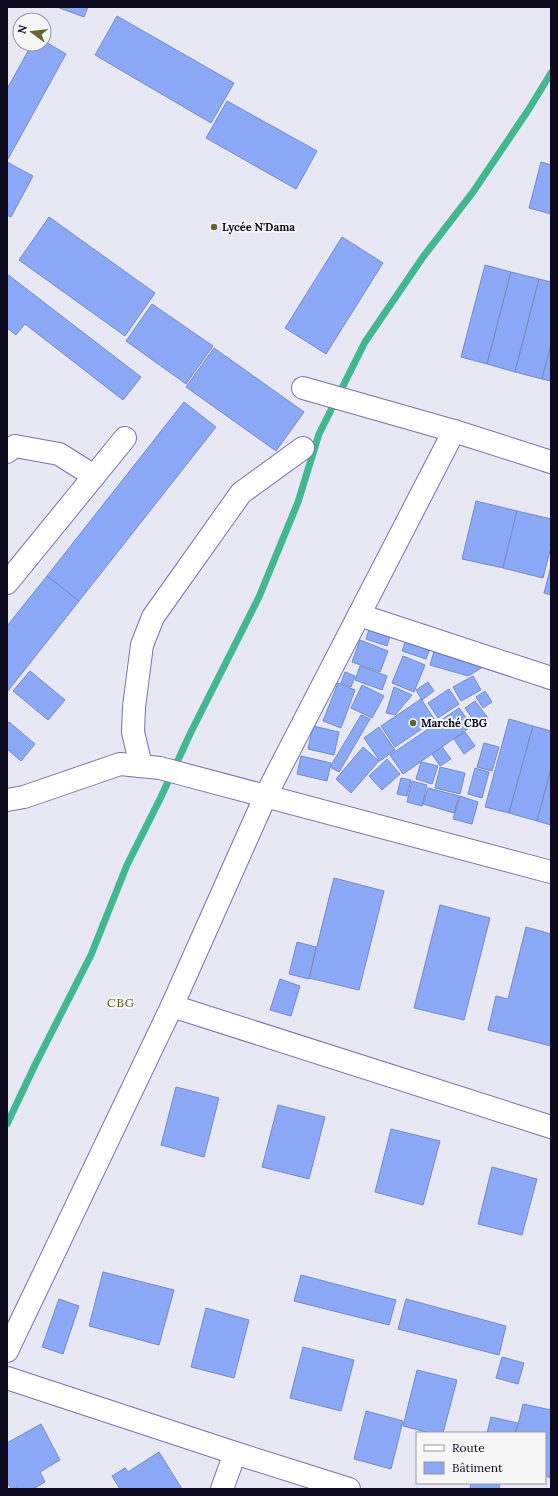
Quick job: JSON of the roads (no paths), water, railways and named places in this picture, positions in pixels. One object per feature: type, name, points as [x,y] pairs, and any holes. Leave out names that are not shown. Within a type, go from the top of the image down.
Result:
[{"type":"street","points":[[303,388],[444,428],[551,462]]},
{"type":"street","points":[[7,1351],[172,1006],[256,793],[359,615],[444,428]]},
{"type":"street","points":[[7,583],[125,438]]},
{"type":"street","points":[[7,452],[15,446],[59,454],[94,476]]},
{"type":"street","points":[[150,767],[133,732],[134,707],[142,645],[153,617],[241,493],[303,448]]},
{"type":"street","points":[[359,615],[551,678]]},
{"type":"street","points":[[7,800],[24,797],[120,764],[150,767],[256,793],[551,872]]},
{"type":"street","points":[[172,1006],[551,1127]]},
{"type":"street","points":[[7,1378],[350,1489]]},
{"type":"street","points":[[222,1489],[235,1453]]},
{"type":"waterway","points":[[7,1124],[91,955],[127,865],[191,732],[259,597],[298,502],[319,434],[365,342],[423,257],[473,192],[529,109],[551,73]]},
{"type":"place","name":"Lycée N'Dama","points":[[214,227]]},
{"type":"place","name":"Marché CBG","points":[[413,723]]},
{"type":"district","name":"CBG","points":[[121,1003]]}]
